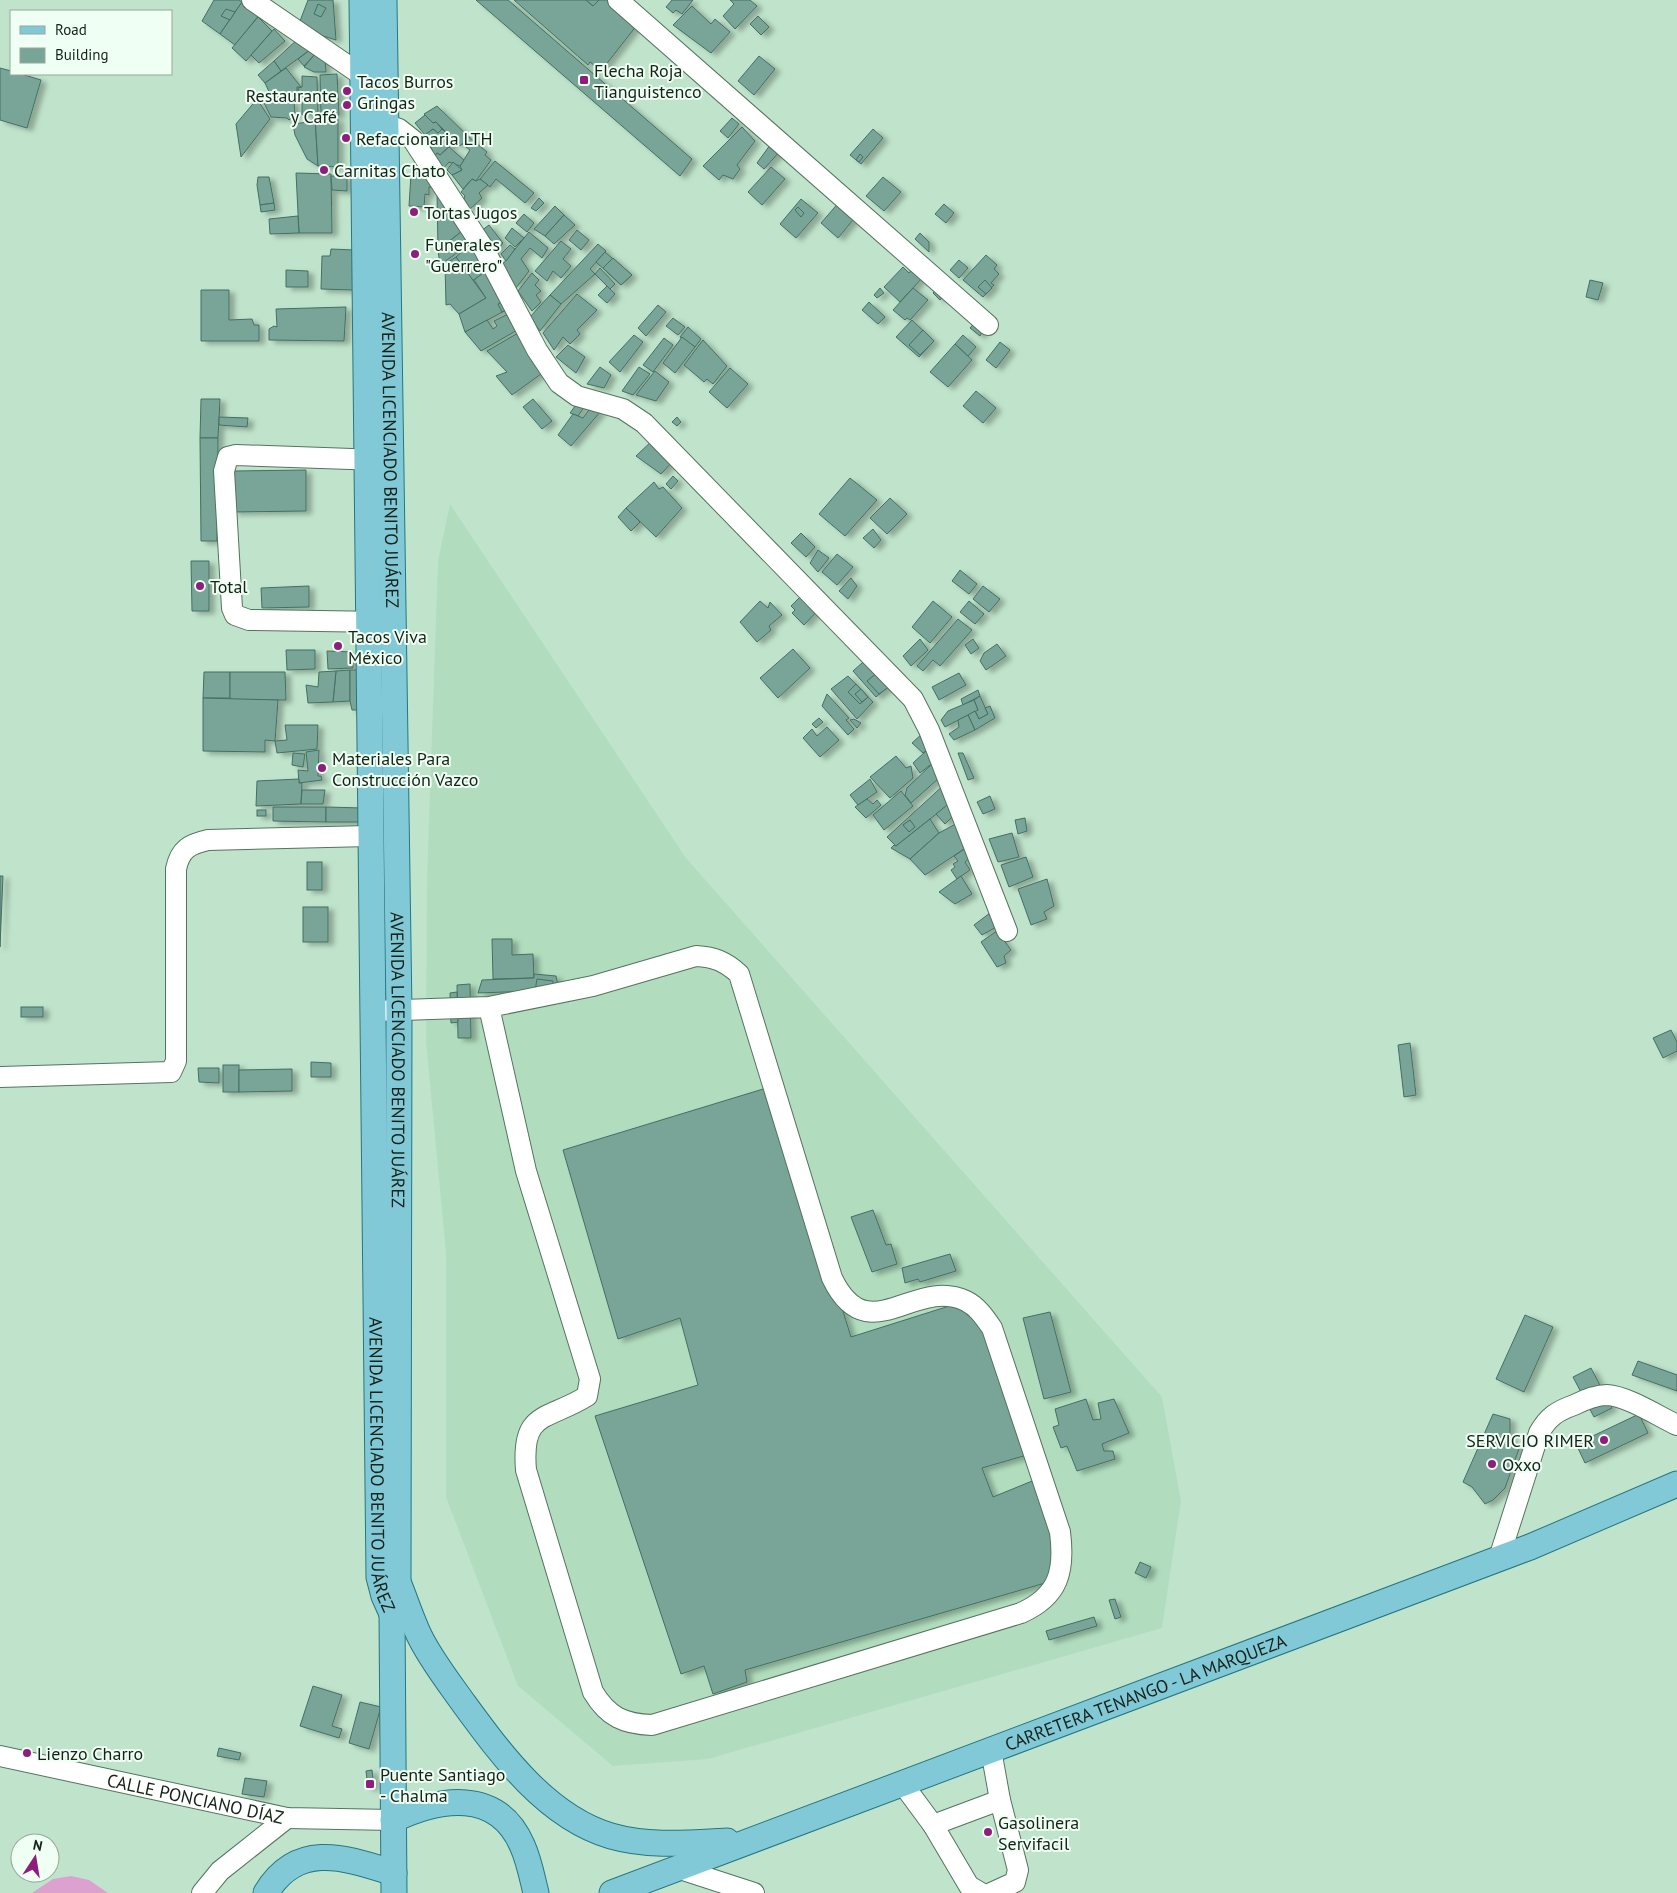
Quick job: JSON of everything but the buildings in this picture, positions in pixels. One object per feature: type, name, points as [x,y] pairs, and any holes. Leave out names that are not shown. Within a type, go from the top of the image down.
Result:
[{"type":"main road","name":"AVENIDA LICENCIADO BENITO JUÁREZ","points":[[362,0],[363,76],[373,120],[391,461],[399,1012],[398,1582],[392,1614]]},
{"type":"main road","name":"AVENIDA LICENCIADO BENITO JUÁREZ","points":[[384,0],[373,120],[367,459],[379,1577],[384,1596],[392,1614]]},
{"type":"main road","name":"CARRETERA TENANGO - LA MARQUEZA","points":[[612,1893],[1499,1558],[1677,1484]]},
{"type":"main road","points":[[398,1582],[419,1635],[442,1674],[480,1725],[522,1776],[554,1805],[610,1836],[646,1843],[683,1844],[756,1839]]},
{"type":"main road","points":[[266,1893],[279,1875],[300,1861],[324,1856],[348,1858],[394,1883],[392,1614]]},
{"type":"main road","points":[[393,1820],[414,1810],[443,1802],[470,1802],[495,1811],[510,1825],[522,1843],[536,1893]]},
{"type":"street","points":[[252,0],[363,76]]},
{"type":"street","points":[[618,0],[988,325]]},
{"type":"street","points":[[373,120],[406,133],[413,140],[484,249],[537,350],[559,383],[577,396],[623,409],[644,423],[913,699],[929,730],[1007,931]]},
{"type":"street","points":[[391,461],[236,455],[228,458],[224,471],[232,608],[235,615],[249,620],[393,622]]},
{"type":"street","points":[[0,1077],[171,1072],[176,1061],[176,868],[178,858],[185,848],[194,843],[208,840],[370,836]]},
{"type":"street","points":[[374,1011],[399,1012],[489,1007],[566,993],[696,956],[711,957],[728,964],[739,974],[832,1278],[840,1295],[852,1307],[866,1312],[944,1296],[965,1301],[980,1312],[992,1328],[1060,1532],[1062,1564],[1058,1579],[1048,1596],[1036,1606],[1021,1613],[652,1725],[626,1721],[603,1708],[590,1683],[526,1470],[525,1451],[527,1436],[534,1423],[544,1416],[587,1396],[590,1379],[526,1171],[489,1007]]},
{"type":"street","points":[[1499,1558],[1539,1433],[1547,1420],[1558,1411],[1594,1396],[1606,1395],[1618,1397],[1677,1425]]},
{"type":"street","points":[[991,1750],[1000,1800],[1018,1870],[1015,1882],[991,1893]]},
{"type":"street","name":"CALLE PONCIANO DÍAZ","points":[[0,1756],[287,1818],[393,1820]]},
{"type":"street","points":[[902,1784],[933,1825],[969,1886],[981,1893]]},
{"type":"street","points":[[933,1825],[1000,1800]]},
{"type":"street","points":[[202,1893],[220,1871],[287,1818]]},
{"type":"street","points":[[677,1868],[754,1893]]},
{"type":"shaded area","points":[[450,504],[686,858],[1162,1397],[1181,1501],[1162,1628],[708,1759],[613,1766],[518,1686],[446,1497],[446,1253],[426,1042],[427,879],[438,561]]},
{"type":"shaded area","points":[[71,1876],[89,1880],[108,1893],[32,1893],[47,1883],[60,1883],[60,1878]]},
{"type":"place","name":"Flecha Roja Tianguistenco","points":[[584,80]]},
{"type":"place","name":"Tacos Burros Gringas","points":[[347,91]]},
{"type":"place","name":"Restaurante y Café","points":[[347,105]]},
{"type":"place","name":"Refaccionaria LTH","points":[[346,138]]},
{"type":"place","name":"Carnitas Chato","points":[[324,170]]},
{"type":"place","name":"Tortas Jugos","points":[[414,212]]},
{"type":"place","name":"Funerales \"Guerrero\"","points":[[415,254]]},
{"type":"place","name":"Total","points":[[200,586]]},
{"type":"place","name":"Tacos Viva México","points":[[338,646]]},
{"type":"place","name":"Materiales Para Construcción Vazco","points":[[322,768]]},
{"type":"place","name":"SERVICIO RIMER","points":[[1604,1440]]},
{"type":"place","name":"Oxxo","points":[[1492,1464]]},
{"type":"place","name":"Lienzo Charro","points":[[27,1753]]},
{"type":"place","name":"Puente Santiago - Chalma","points":[[370,1784]]},
{"type":"place","name":"Gasolinera Servifacil","points":[[988,1832]]}]
